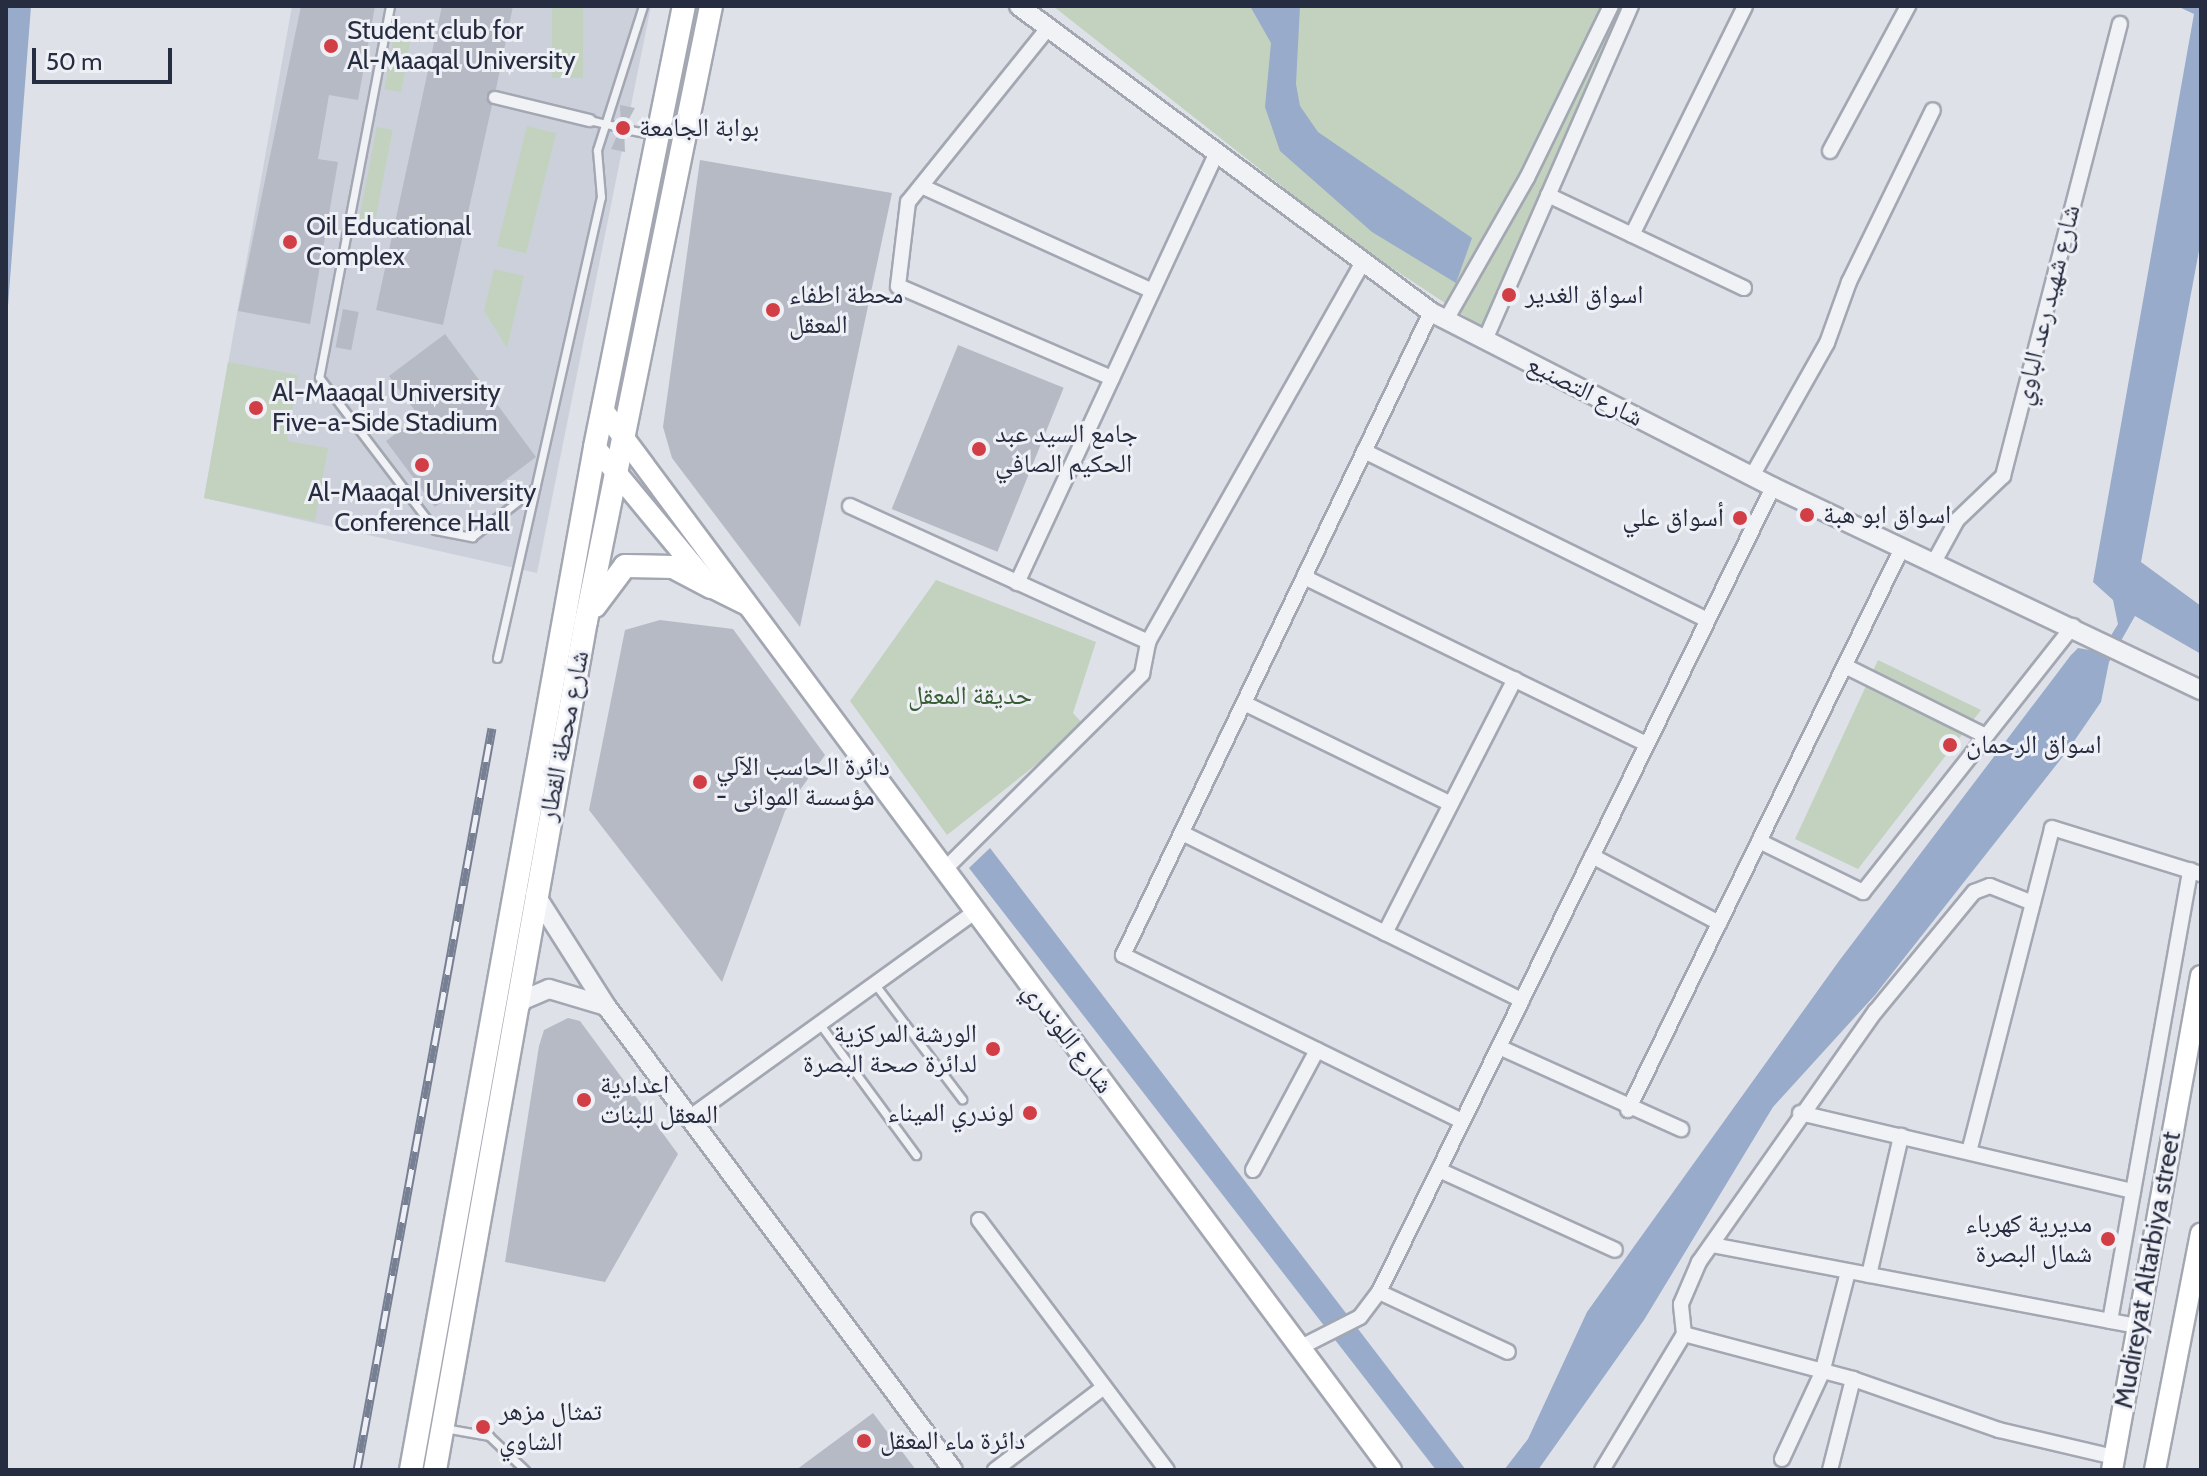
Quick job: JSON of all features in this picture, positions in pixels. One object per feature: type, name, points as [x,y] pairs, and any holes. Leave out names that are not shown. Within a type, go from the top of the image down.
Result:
[{"type":"main road","name":"شارع محطة القطار","points":[[411,1470],[595,447],[684,6]]},
{"type":"main road","name":"شارع محطة القطار","points":[[435,1470],[535,894],[586,621],[619,475],[663,237],[711,6]]},
{"type":"main road","points":[[638,230],[663,237]]},
{"type":"main road","name":"شارع اللوندري","points":[[603,410],[626,433],[747,605],[1391,1470]]},
{"type":"main road","points":[[595,447],[711,587]]},
{"type":"main road","points":[[586,621],[625,566],[673,567],[747,605]]},
{"type":"main road","name":"Mudireyat Altarbiya street","points":[[2113,1464],[2195,1046],[2201,976]]},
{"type":"main road","points":[[2155,1470],[2201,1233]]},
{"type":"street","name":"شارع التصنيع","points":[[1019,6],[1362,263],[1438,316],[1901,550],[2129,651],[2201,690]]},
{"type":"street","points":[[1462,1121],[1123,955],[1364,451],[1438,316],[1527,178],[1611,6]]},
{"type":"street","points":[[1485,340],[1631,6]]},
{"type":"street","points":[[1632,235],[1745,6]]},
{"type":"street","points":[[1830,151],[1908,6]]},
{"type":"street","name":"شارع شهيد رعد الباوي","points":[[1933,564],[1957,520],[2003,476],[2120,24]]},
{"type":"street","points":[[1048,28],[908,202],[898,286],[1112,378]]},
{"type":"street","points":[[494,97],[589,120]]},
{"type":"street","points":[[1752,476],[1827,343],[1849,282],[1933,110]]},
{"type":"street","points":[[1017,583],[1216,154]]},
{"type":"street","points":[[921,186],[1152,291]]},
{"type":"street","points":[[1548,195],[1744,288]]},
{"type":"street","points":[[944,870],[1125,697],[1142,674],[1148,642],[1362,263]]},
{"type":"street","points":[[1364,451],[1708,620]]},
{"type":"street","points":[[1299,1348],[1324,1338],[1360,1317],[1379,1292],[1773,487]]},
{"type":"street","points":[[850,506],[1148,642]]},
{"type":"street","points":[[1628,1110],[1901,550]]},
{"type":"street","points":[[1304,577],[1647,744]]},
{"type":"street","points":[[1759,841],[1863,892],[2073,626]]},
{"type":"street","points":[[1845,666],[1986,736]]},
{"type":"street","points":[[1385,933],[1515,679]]},
{"type":"street","points":[[1244,703],[1451,804]]},
{"type":"street","points":[[1969,1152],[2052,828],[2196,872],[2110,1321]]},
{"type":"street","points":[[1182,833],[1522,1000]]},
{"type":"street","points":[[1592,856],[1719,923]]},
{"type":"street","points":[[1602,1470],[1684,1334],[1681,1304],[1712,1245],[1800,1113],[1974,892],[1990,886],[2033,903]]},
{"type":"street","points":[[535,894],[606,1006],[953,1470]]},
{"type":"street","points":[[689,1118],[872,981],[975,912]]},
{"type":"street","points":[[513,1019],[523,1000],[549,989],[606,1006]]},
{"type":"street","points":[[1499,1047],[1628,1110],[1681,1129]]},
{"type":"street","points":[[1253,1170],[1317,1050]]},
{"type":"street","points":[[1800,1113],[2133,1191]]},
{"type":"street","points":[[1869,1275],[1901,1136]]},
{"type":"street","points":[[1439,1170],[1615,1250]]},
{"type":"street","points":[[979,1220],[1167,1470]]},
{"type":"street","points":[[1712,1245],[2138,1326]]},
{"type":"street","points":[[1782,1459],[1822,1373],[1848,1272]]},
{"type":"street","points":[[1379,1292],[1508,1352]]},
{"type":"street","points":[[1684,1334],[1853,1379],[1999,1430],[2113,1464]]},
{"type":"street","points":[[1830,1470],[1853,1379]]},
{"type":"street","points":[[995,1470],[1104,1387]]},
{"type":"lane","points":[[390,6],[319,377],[435,530],[472,537],[535,488]]},
{"type":"lane","points":[[497,658],[601,197],[596,156],[603,123],[631,60],[643,6]]},
{"type":"lane","points":[[589,120],[615,126]]},
{"type":"lane","points":[[630,130],[657,135]]},
{"type":"lane","points":[[872,981],[962,1099]]},
{"type":"lane","points":[[818,1022],[916,1155]]},
{"type":"lane","points":[[442,1427],[489,1436],[525,1470]]},
{"type":"shaded area","points":[[292,6],[651,6],[537,573],[204,498]]},
{"type":"green space","points":[[552,6],[583,6],[583,78],[552,78]]},
{"type":"green space","points":[[1053,6],[1623,6],[1483,328],[1351,241]]},
{"type":"green space","points":[[394,35],[411,38],[401,92],[384,89]]},
{"type":"green space","points":[[527,126],[556,133],[526,254],[497,246]]},
{"type":"green space","points":[[377,127],[393,130],[372,236],[356,233]]},
{"type":"green space","points":[[494,269],[524,276],[507,348],[484,311]]},
{"type":"green space","name":"Al-Maaqal University Five-a-Side Stadium","points":[[228,362],[298,375],[287,441],[328,448],[315,521],[204,498]]},
{"type":"green space","name":"حديقة المعقل","points":[[936,580],[1096,642],[1073,713],[1085,726],[947,835],[850,701]]},
{"type":"green space","points":[[1878,660],[1981,710],[1858,869],[1795,839]]},
{"type":"water","points":[[6,6],[31,6],[6,332]]},
{"type":"water","points":[[1250,6],[1300,6],[1296,84],[1300,106],[1318,132],[1472,238],[1456,283],[1372,232],[1280,151],[1265,107],[1271,43]]},
{"type":"water","points":[[2177,6],[2201,6],[2201,240],[2141,562],[2201,606],[2201,654],[2135,616],[2109,662],[2101,702],[2068,750],[1875,995],[1773,1107],[1644,1320],[1538,1470],[1504,1470],[1528,1439],[1587,1312],[1839,961],[2071,655],[2078,648],[2101,652],[2118,624],[2113,600],[2093,582],[2194,14]]},
{"type":"water","points":[[990,848],[1466,1470],[1436,1470],[969,868]]},
{"type":"building","points":[[301,6],[375,6],[358,100],[329,95],[318,159],[338,162],[310,324],[238,311]]},
{"type":"building","points":[[442,6],[513,6],[496,89],[486,96],[492,105],[443,325],[376,310]]},
{"type":"building","name":"بوابة الجامعة","points":[[620,105],[635,108],[624,128],[625,152],[611,149],[621,127]]},
{"type":"building","name":"محطة اطفاء المعقل","points":[[700,160],[892,193],[800,627],[672,458],[663,427]]},
{"type":"building","points":[[343,309],[359,312],[351,350],[336,347]]},
{"type":"building","points":[[445,334],[536,457],[480,499],[468,483],[435,507],[386,441],[419,416],[389,376]]},
{"type":"building","name":"جامع السيد عبد الحكيم الصافي","points":[[958,345],[1064,388],[997,552],[892,509]]},
{"type":"building","name":"دائرة الحاسب الآلي - مؤسسة الموانى","points":[[660,620],[733,629],[825,755],[785,811],[722,982],[589,810],[625,630]]},
{"type":"building","name":"اعدادية المعقل للبنات","points":[[568,1018],[580,1021],[678,1154],[605,1282],[505,1262],[539,1046],[544,1030]]},
{"type":"building","name":"دائرة ماء المعقل","points":[[873,1413],[916,1470],[796,1470]]},
{"type":"railway","points":[[357,1470],[492,728]]},
{"type":"place","name":"Student club for Al-Maaqal University","points":[[331,46]]},
{"type":"place","name":"بوابة الجامعة","points":[[623,128]]},
{"type":"place","name":"Oil Educational Complex","points":[[290,242]]},
{"type":"place","name":"اسواق الغدير","points":[[1509,295]]},
{"type":"place","name":"محطة اطفاء المعقل","points":[[773,310]]},
{"type":"place","name":"Al-Maaqal University Five-a-Side Stadium","points":[[256,408]]},
{"type":"place","name":"جامع السيد عبد الحكيم الصافي","points":[[979,449]]},
{"type":"place","name":"Al-Maaqal University Conference Hall","points":[[422,465]]},
{"type":"place","name":"اسواق ابو هبة","points":[[1807,515]]},
{"type":"place","name":"أسواق علي","points":[[1740,518]]},
{"type":"place","name":"اسواق الرحمان","points":[[1950,745]]},
{"type":"place","name":"دائرة الحاسب الآلي - مؤسسة الموانى","points":[[700,782]]},
{"type":"place","name":"الورشة المركزية لدائرة صحة البصرة","points":[[993,1049]]},
{"type":"place","name":"اعدادية المعقل للبنات","points":[[584,1100]]},
{"type":"place","name":"لوندري الميناء","points":[[1030,1113]]},
{"type":"place","name":"مديرية كهرباء شمال البصرة","points":[[2108,1239]]},
{"type":"place","name":"تمثال مزهر الشاوي","points":[[483,1427]]},
{"type":"place","name":"دائرة ماء المعقل","points":[[864,1441]]}]
